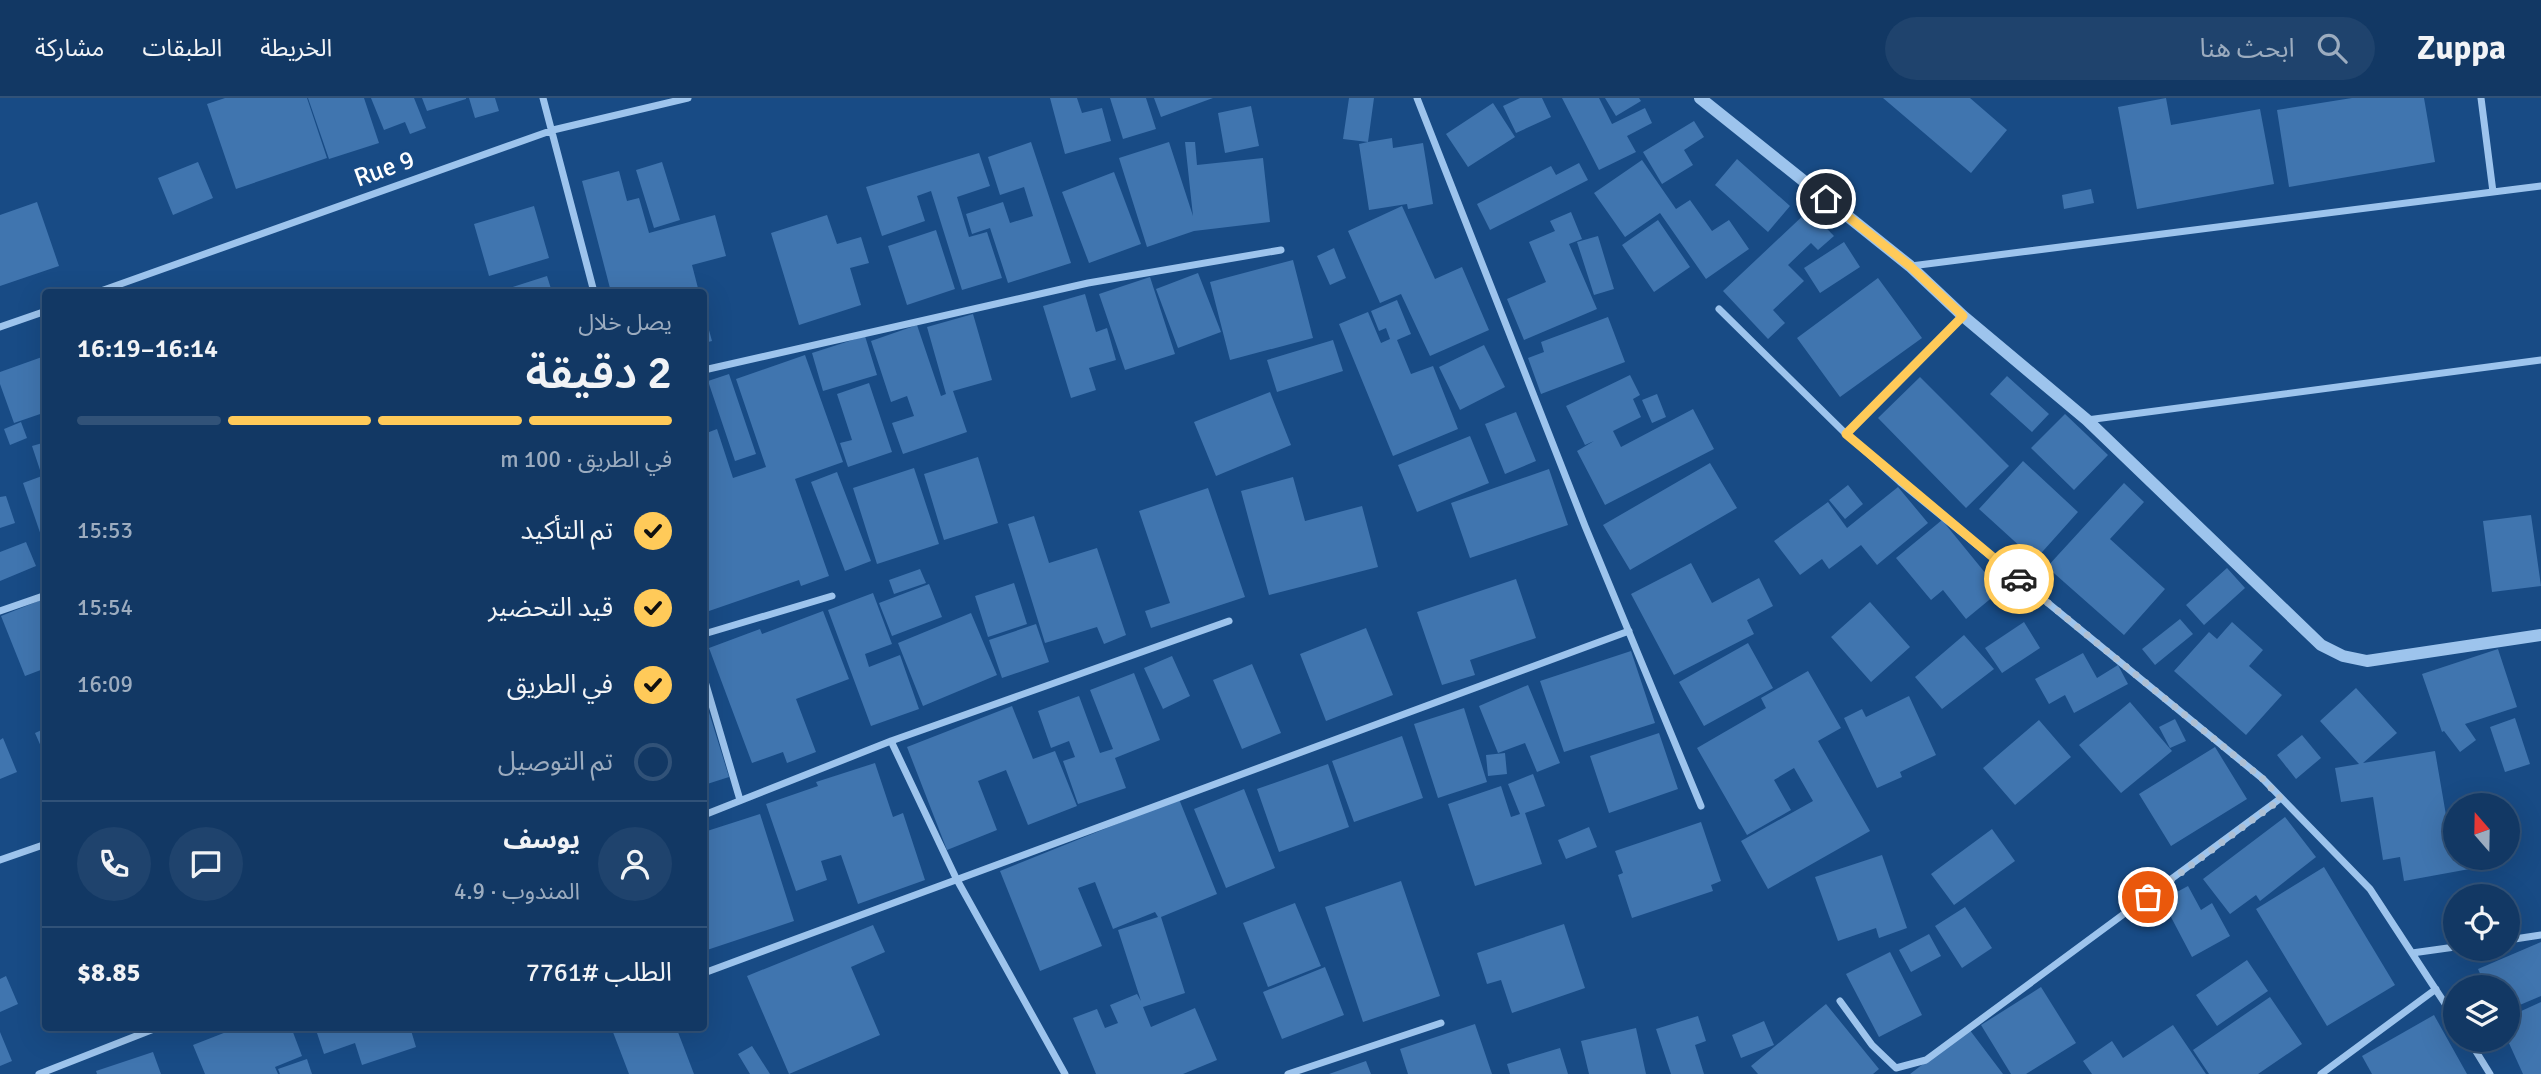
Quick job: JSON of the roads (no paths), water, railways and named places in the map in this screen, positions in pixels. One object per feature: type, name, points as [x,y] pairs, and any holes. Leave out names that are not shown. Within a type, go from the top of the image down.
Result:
[{"type":"street","points":[[543,98],[593,289]]},
{"type":"street","name":"Rue 9","points":[[105,289],[553,130],[688,98]]},
{"type":"street","points":[[1417,98],[1579,513],[1701,806]]},
{"type":"street","points":[[1700,98],[1910,266],[1963,316],[2087,420],[2321,645],[2343,656],[2367,661],[2392,660],[2541,635]]},
{"type":"street","points":[[2481,98],[2493,192]]},
{"type":"street","points":[[1910,266],[2541,186]]},
{"type":"street","points":[[707,369],[1088,283],[1281,250]]},
{"type":"street","points":[[1719,309],[1846,434],[2263,779],[2370,889],[2443,1000]]},
{"type":"street","points":[[0,327],[42,312]]},
{"type":"street","points":[[1846,434],[1963,316]]},
{"type":"street","points":[[2087,420],[2541,360]]},
{"type":"street","points":[[0,611],[42,596]]},
{"type":"street","points":[[707,633],[832,596]]},
{"type":"street","points":[[707,814],[891,741],[1229,621]]},
{"type":"street","points":[[707,972],[1629,631]]},
{"type":"street","points":[[707,688],[740,800]]},
{"type":"street","points":[[891,741],[956,878],[1065,1074]]},
{"type":"street","points":[[1840,1001],[1872,1045],[1896,1068],[1926,1060],[2281,799]]},
{"type":"street","points":[[0,860],[42,845]]},
{"type":"street","points":[[2520,938],[2541,935]]},
{"type":"street","points":[[2412,953],[2443,949]]},
{"type":"street","points":[[2321,1074],[2436,989]]},
{"type":"street","points":[[1288,1074],[1441,1023]]},
{"type":"street","points":[[39,1074],[149,1031]]},
{"type":"street","points":[[2476,1052],[2490,1074]]}]
